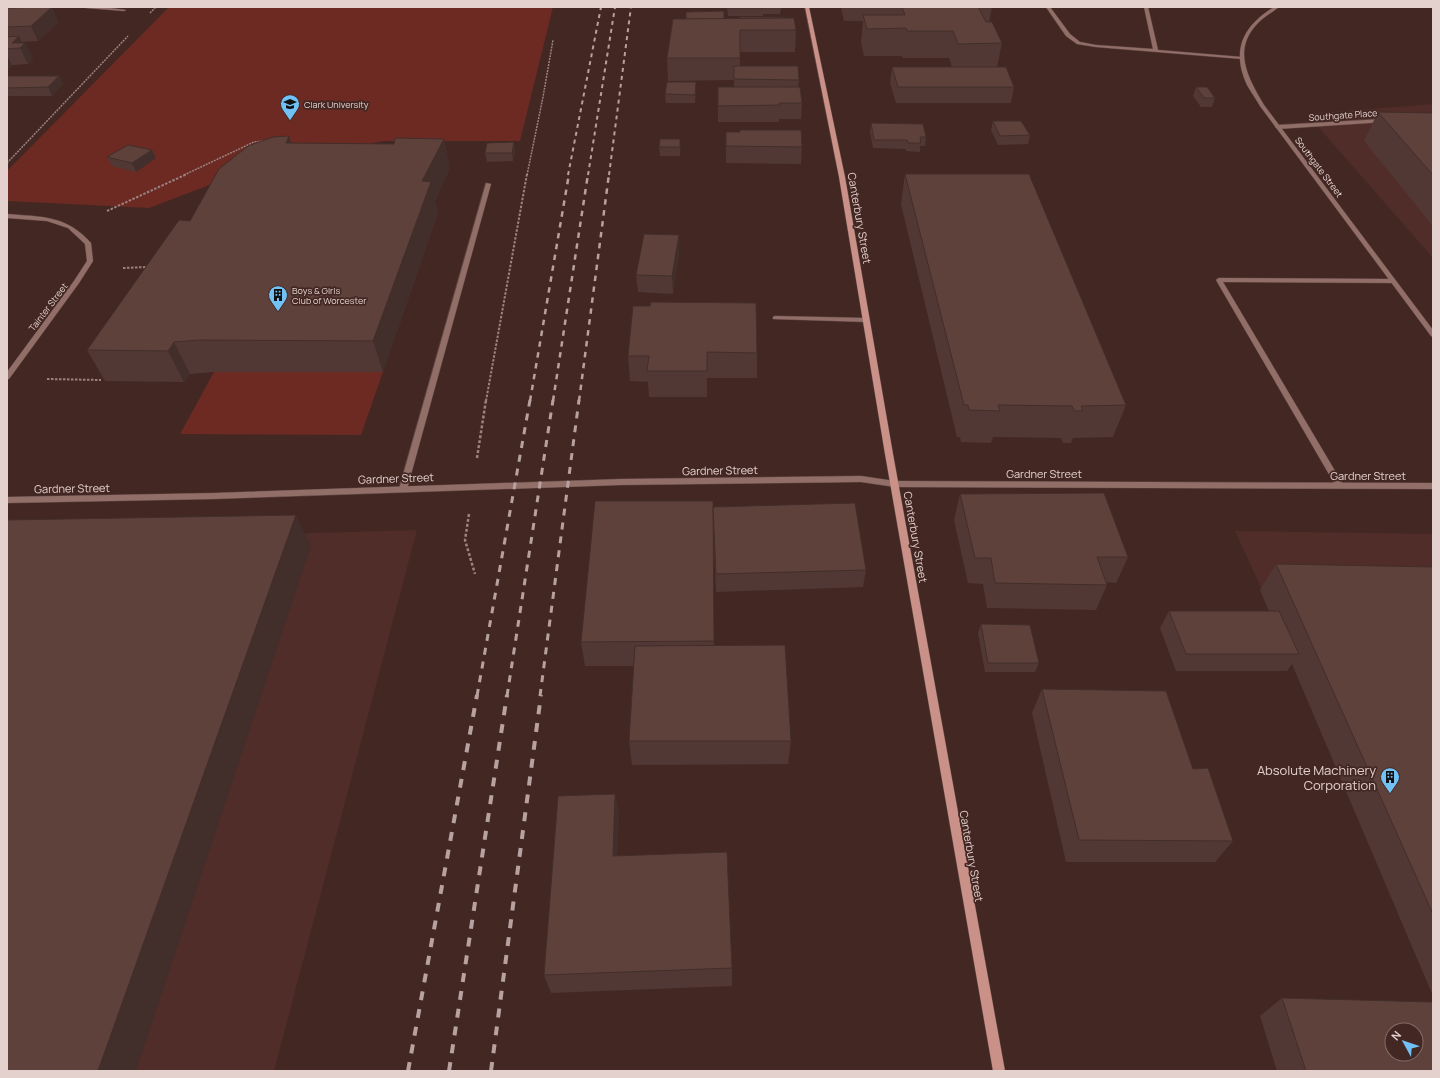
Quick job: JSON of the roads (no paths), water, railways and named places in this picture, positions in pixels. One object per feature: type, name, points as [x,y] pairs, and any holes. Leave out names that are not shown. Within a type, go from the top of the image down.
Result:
[{"type":"street","points":[[86,7],[124,10]]},
{"type":"street","name":"Canterbury Street","points":[[807,7],[842,177],[999,1071]]},
{"type":"street","points":[[1048,7],[1068,35],[1079,43],[1096,46],[1242,58]]},
{"type":"street","points":[[1146,7],[1156,51]]},
{"type":"street","name":"Southgate Street","points":[[1277,7],[1268,12],[1249,30],[1242,45],[1242,64],[1249,84],[1278,127],[1433,335]]},
{"type":"street","name":"Southgate Place","points":[[1278,127],[1387,120]]},
{"type":"street","points":[[403,490],[488,184]]},
{"type":"street","name":"Tainter Street","points":[[7,216],[48,219],[70,227],[88,243],[90,262],[7,377]]},
{"type":"street","points":[[1340,486],[1219,280],[1393,281]]},
{"type":"street","points":[[775,318],[866,320]]},
{"type":"street","name":"Gardner Street","points":[[7,500],[403,490],[472,486],[621,482],[860,479],[895,484],[1433,486]]},
{"type":"railway","points":[[568,175],[601,7]]},
{"type":"railway","points":[[588,175],[615,7]]},
{"type":"railway","points":[[609,175],[631,7]]},
{"type":"railway","points":[[530,401],[569,174]]},
{"type":"railway","points":[[553,401],[588,174]]},
{"type":"railway","points":[[579,401],[609,174]]},
{"type":"railway","points":[[477,696],[530,400]]},
{"type":"railway","points":[[507,696],[553,400]]},
{"type":"railway","points":[[540,696],[579,400]]},
{"type":"railway","points":[[408,1071],[477,695]]},
{"type":"railway","points":[[449,1071],[507,695]]},
{"type":"railway","points":[[491,1071],[541,695]]},
{"type":"place","name":"Clark University","points":[[290,121]]},
{"type":"place","name":"Boys & Girls Club of Worcester","points":[[278,312]]},
{"type":"place","name":"Absolute Machinery Corporation","points":[[1390,794]]}]
